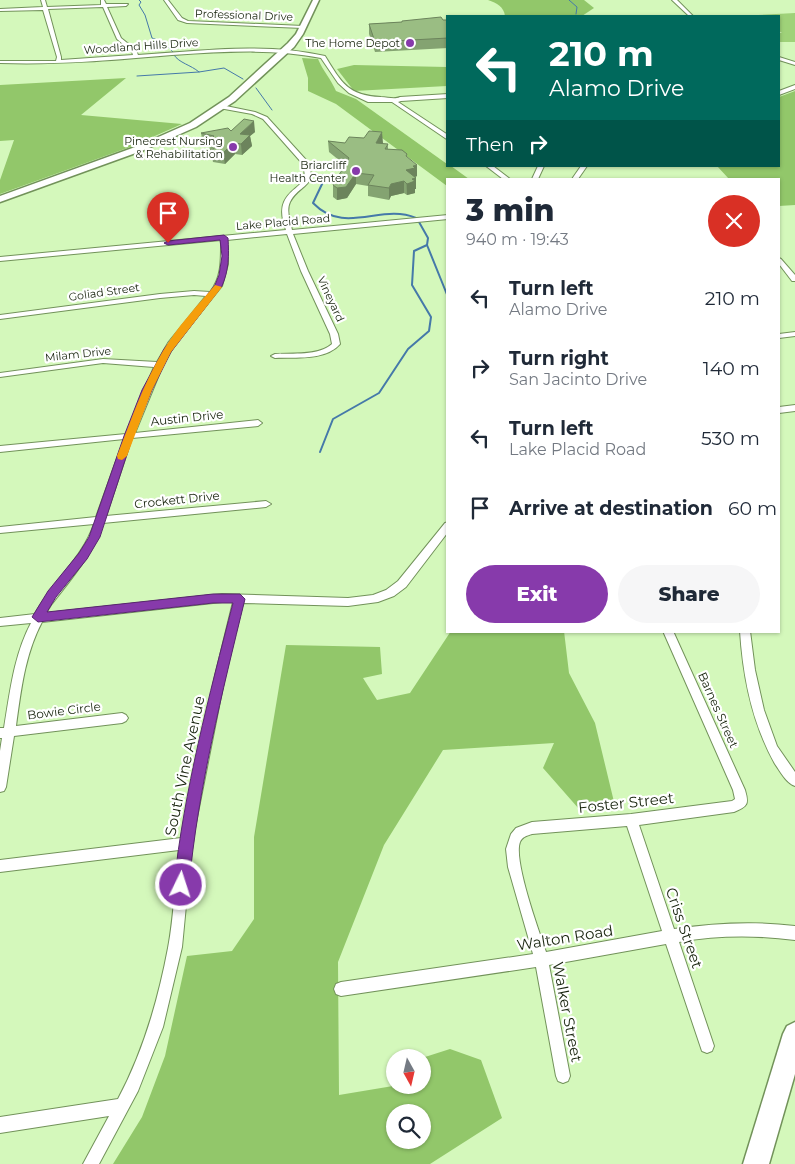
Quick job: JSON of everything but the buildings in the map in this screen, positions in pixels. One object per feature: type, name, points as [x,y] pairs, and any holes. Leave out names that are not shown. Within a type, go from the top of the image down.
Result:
[{"type":"main road","points":[[0,199],[157,142],[193,125],[221,107],[295,40],[316,0]]},
{"type":"main road","points":[[756,1164],[795,1034]]},
{"type":"street","points":[[43,0],[59,57],[58,62]]},
{"type":"street","name":"Professional Drive","points":[[166,0],[180,19],[187,22],[302,27]]},
{"type":"street","points":[[674,0],[690,15]]},
{"type":"street","points":[[102,3],[118,39],[134,51],[136,56]]},
{"type":"street","points":[[0,10],[102,3],[126,5]]},
{"type":"street","name":"Woodland Hills Drive","points":[[0,62],[58,62],[232,49],[294,52],[324,58],[336,79],[350,93],[366,98],[393,101]]},
{"type":"street","points":[[780,58],[795,64]]},
{"type":"street","points":[[780,93],[795,88]]},
{"type":"street","points":[[393,101],[403,98],[446,96]]},
{"type":"street","points":[[393,101],[446,137]]},
{"type":"street","points":[[221,107],[253,113],[265,118],[306,163],[309,172],[306,182],[288,200],[285,207],[289,232]]},
{"type":"street","points":[[490,167],[506,178]]},
{"type":"street","points":[[576,178],[583,167]]},
{"type":"street","name":"Lake Placid Road","points":[[0,259],[446,217]]},
{"type":"street","name":"Vineyard","points":[[274,356],[324,352],[334,348],[336,344],[334,334],[289,232]]},
{"type":"street","points":[[0,787],[4,733],[28,638],[52,594],[86,550],[102,520],[128,436],[159,365],[180,332],[218,286],[223,275],[226,256],[224,238]]},
{"type":"street","points":[[780,261],[792,271],[795,279]]},
{"type":"street","name":"Goliad Street","points":[[0,317],[160,296],[194,293],[212,294]]},
{"type":"street","points":[[780,336],[795,334]]},
{"type":"street","name":"Milam Drive","points":[[0,374],[103,361],[159,365]]},
{"type":"street","points":[[780,410],[795,408]]},
{"type":"street","name":"Austin Drive","points":[[0,449],[258,423]]},
{"type":"street","name":"Crockett Drive","points":[[0,530],[266,504]]},
{"type":"street","points":[[0,622],[213,599],[348,602],[380,598],[394,591],[406,580],[446,528]]},
{"type":"street","name":"South Vine Avenue","points":[[91,1164],[123,1106],[151,1043],[170,968],[179,914],[186,843],[220,676],[240,599]]},
{"type":"street","name":"Barnes Street","points":[[669,633],[739,790],[742,801]]},
{"type":"street","points":[[745,633],[748,666],[757,706],[778,757],[795,781]]},
{"type":"street","name":"Bowie Circle","points":[[4,733],[122,718]]},
{"type":"street","name":"Foster Street","points":[[515,838],[520,832],[532,828],[631,820],[734,806],[742,801]]},
{"type":"street","name":"Criss Street","points":[[631,820],[707,1046]]},
{"type":"street","name":"Walker Street","points":[[515,838],[512,849],[514,867],[540,959],[563,1076]]},
{"type":"street","points":[[0,866],[186,843]]},
{"type":"street","name":"Walton Road","points":[[341,989],[670,937],[733,929],[769,929],[795,933]]},
{"type":"street","points":[[0,1125],[123,1106]]},
{"type":"green space","points":[[488,0],[584,0],[594,8],[584,15],[505,15],[500,6]]},
{"type":"green space","points":[[795,13],[795,42],[780,42],[780,33],[782,33],[780,32],[780,15],[758,15]]},
{"type":"green space","points":[[302,58],[318,59],[336,91],[356,99],[446,163],[446,167],[452,167],[468,178],[446,178],[446,185],[336,104],[308,91],[308,78]]},
{"type":"green space","points":[[354,65],[446,67],[446,86],[354,91],[337,69]]},
{"type":"green space","points":[[126,78],[81,115],[182,124],[130,147],[0,194],[0,180],[14,140],[0,141],[0,85]]},
{"type":"green space","points":[[795,91],[795,205],[780,206],[780,178],[728,178],[718,167],[780,167],[780,97]]},
{"type":"green space","points":[[450,633],[564,633],[569,673],[595,723],[615,806],[579,809],[543,768],[554,743],[443,750],[384,845],[338,962],[339,1095],[386,1087],[386,1094],[431,1094],[431,1055],[450,1049],[481,1060],[502,1118],[430,1164],[113,1164],[142,1117],[165,1056],[187,956],[232,951],[254,919],[254,837],[286,645],[380,647],[382,674],[363,678],[377,700],[410,693]]},
{"type":"waterway","points":[[139,0],[141,2],[139,5],[145,15],[152,38],[163,42],[173,52]]},
{"type":"waterway","points":[[569,0],[577,7],[576,14]]},
{"type":"waterway","points":[[174,55],[199,72]]},
{"type":"waterway","points":[[199,72],[224,68],[243,79]]},
{"type":"waterway","points":[[137,76],[199,72]]},
{"type":"waterway","points":[[256,88],[272,110]]},
{"type":"waterway","points":[[323,175],[323,182],[313,203],[325,213],[350,218],[390,214],[403,214],[416,218]]},
{"type":"waterway","points":[[419,222],[428,238],[427,245]]},
{"type":"waterway","points":[[320,452],[333,419],[379,393],[408,349],[429,331],[431,317],[412,285],[414,251],[427,245]]},
{"type":"waterway","points":[[427,245],[446,292]]},
{"type":"slow traffic","points":[[122,456],[147,390],[167,351],[218,287]]},
{"type":"place","name":"The Home Depot","points":[[410,43]]},
{"type":"place","name":"Pinecrest Nursing & Rehabilitation","points":[[233,147]]},
{"type":"place","name":"Briarcliff Health Center","points":[[356,171]]},
{"type":"route","points":[[168,243],[224,238],[226,256],[223,275],[218,286],[167,351],[147,390],[128,436],[102,520],[94,537],[83,556],[52,594],[38,617],[222,598],[240,599],[220,676],[183,857],[181,885]]}]
